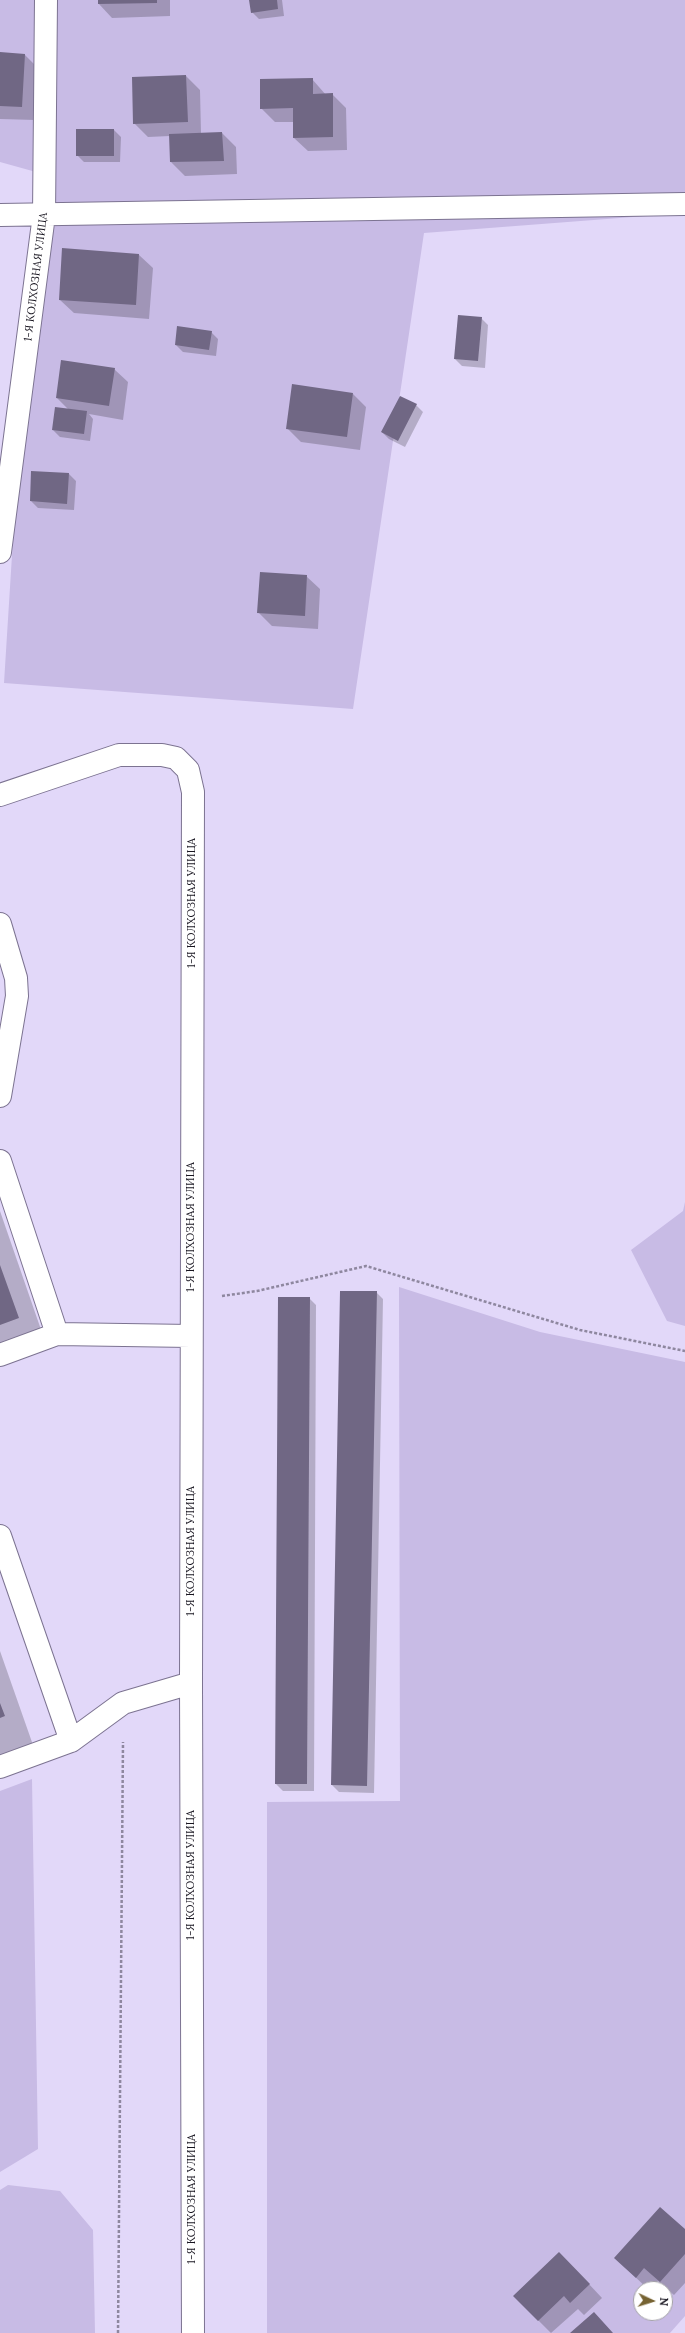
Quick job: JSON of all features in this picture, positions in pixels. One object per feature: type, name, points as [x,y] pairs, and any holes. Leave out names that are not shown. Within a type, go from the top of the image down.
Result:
[{"type":"street","name":"1-Я КОЛХОЗНАЯ УЛИЦА","points":[[0,552],[44,216],[46,0]]},
{"type":"street","points":[[0,215],[44,216],[685,204]]},
{"type":"street","name":"1-Я КОЛХОЗНАЯ УЛИЦА","points":[[0,795],[119,755],[162,755],[176,758],[188,770],[193,792],[190,1683],[193,2333]]},
{"type":"street","points":[[0,924],[16,978],[17,996],[0,1096]]},
{"type":"street","points":[[0,1161],[57,1334]]},
{"type":"street","points":[[0,1355],[57,1334],[191,1336]]},
{"type":"street","points":[[0,1536],[71,1740]]},
{"type":"street","points":[[0,1767],[71,1740],[123,1703],[190,1683]]},
{"type":"path","points":[[191,1300],[257,1291],[366,1266],[580,1330],[685,1351]]},
{"type":"path","points":[[118,2333],[123,1703]]},
{"type":"shaded area","points":[[0,0],[685,0],[685,213],[424,233],[353,709],[4,683],[36,172],[0,162]]},
{"type":"shaded area","points":[[685,1202],[685,1326],[667,1321],[631,1250],[683,1211]]},
{"type":"shaded area","points":[[399,1287],[540,1332],[685,1362],[685,2316],[670,2333],[267,2333],[267,1802],[400,1801]]},
{"type":"shaded area","points":[[32,1779],[38,2149],[0,2172],[0,1791]]},
{"type":"shaded area","points":[[8,2185],[60,2191],[93,2230],[95,2333],[0,2333],[0,2190]]},
{"type":"building","points":[[98,0],[157,0],[157,3],[98,4]]},
{"type":"building","points":[[249,0],[277,0],[278,9],[251,13]]},
{"type":"building","points":[[0,52],[25,54],[22,107],[0,106]]},
{"type":"building","points":[[186,75],[188,122],[133,124],[132,77]]},
{"type":"building","points":[[313,78],[313,94],[333,93],[333,137],[293,138],[293,108],[260,109],[260,79]]},
{"type":"building","points":[[76,129],[114,129],[114,156],[76,156]]},
{"type":"building","points":[[222,132],[224,161],[170,162],[169,134]]},
{"type":"building","points":[[62,248],[139,254],[136,305],[59,300]]},
{"type":"building","points":[[458,315],[482,317],[478,361],[454,359]]},
{"type":"building","points":[[177,326],[212,331],[209,350],[175,345]]},
{"type":"building","points":[[61,360],[115,368],[109,406],[56,398]]},
{"type":"building","points":[[292,384],[353,393],[347,437],[286,429]]},
{"type":"building","points":[[400,396],[417,404],[398,441],[381,432]]},
{"type":"building","points":[[55,407],[87,411],[84,434],[52,430]]},
{"type":"building","points":[[31,471],[69,473],[67,504],[30,501]]},
{"type":"building","points":[[260,572],[307,575],[305,616],[257,613]]},
{"type":"building","points":[[0,1265],[19,1318],[0,1325]]},
{"type":"building","points":[[340,1291],[377,1291],[367,1786],[331,1785]]},
{"type":"building","points":[[278,1297],[310,1297],[307,1784],[275,1784]]},
{"type":"building","points":[[0,1703],[5,1716],[0,1718]]},
{"type":"building","points":[[660,2207],[685,2229],[685,2254],[661,2281],[659,2281],[644,2268],[636,2278],[614,2258]]},
{"type":"building","points":[[559,2252],[590,2284],[570,2303],[564,2296],[538,2321],[513,2296]]},
{"type":"building","points":[[594,2312],[613,2333],[570,2333]]}]
